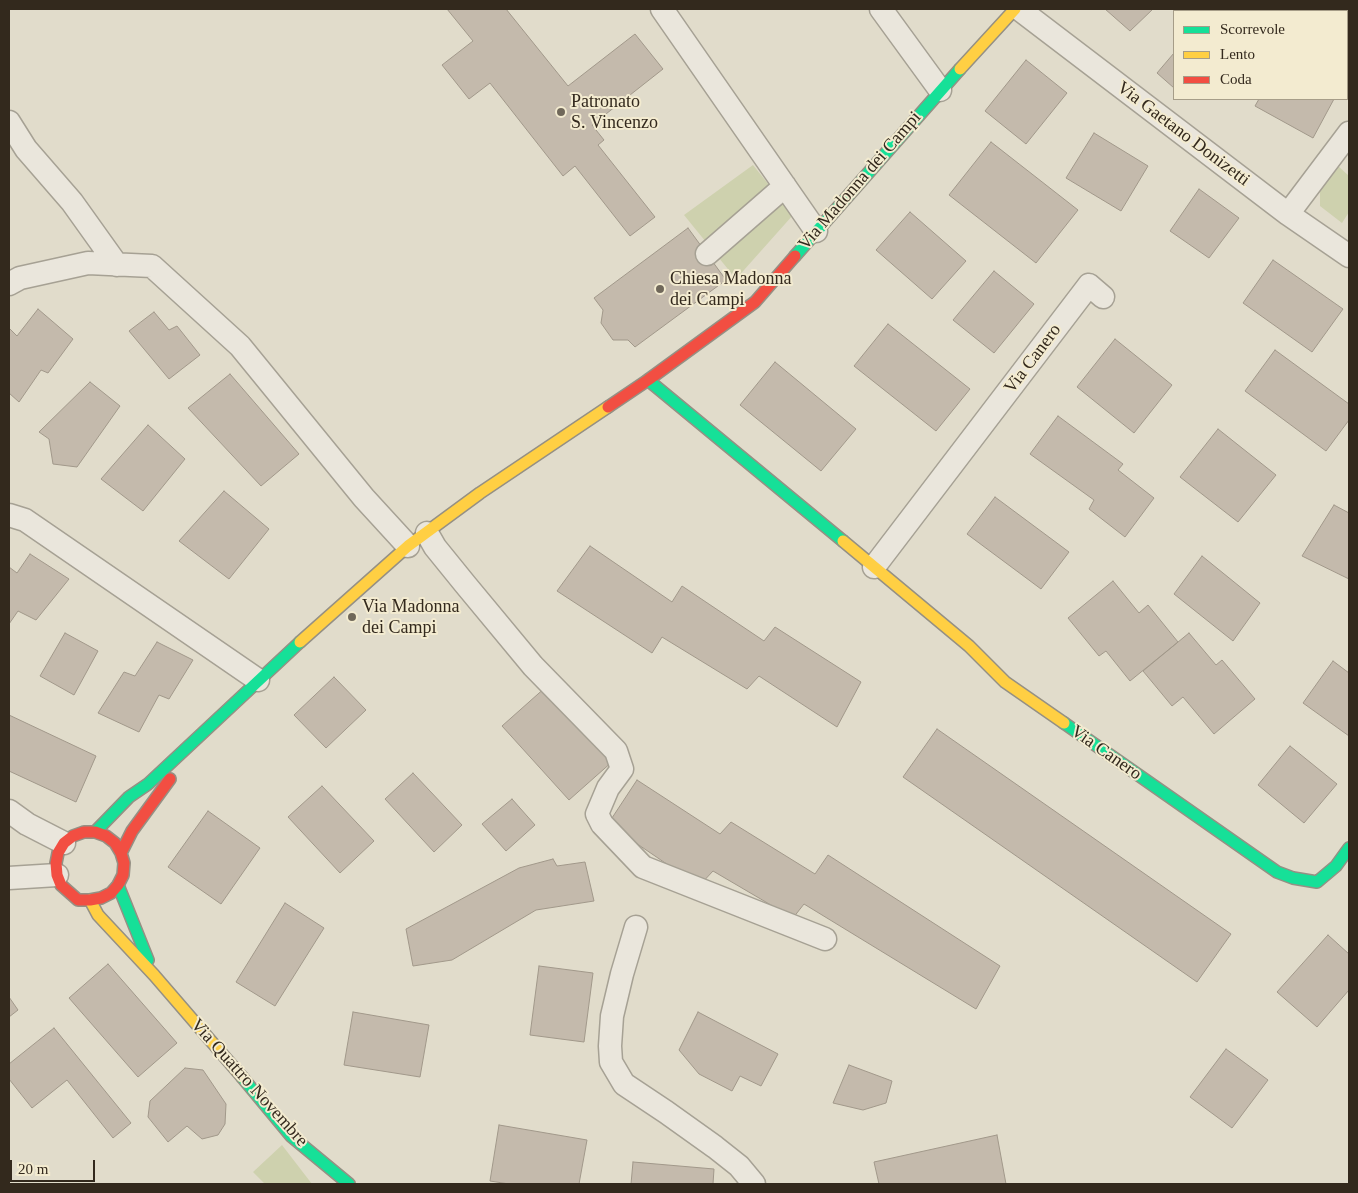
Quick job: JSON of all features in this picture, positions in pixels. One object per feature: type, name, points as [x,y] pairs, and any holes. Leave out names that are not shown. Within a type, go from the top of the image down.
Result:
[{"type":"street","points":[[662,9],[816,231]]},
{"type":"street","points":[[881,9],[940,90]]},
{"type":"street","name":"Via Madonna dei Campi","points":[[96,832],[129,797],[148,784],[258,680],[408,546],[480,494],[648,380],[754,302],[940,90],[1014,9]]},
{"type":"street","name":"Via Gaetano Donizetti","points":[[1019,9],[1288,214],[1349,256]]},
{"type":"street","points":[[9,122],[26,149],[72,202],[117,264]]},
{"type":"street","points":[[1288,214],[1349,133]]},
{"type":"street","points":[[707,254],[784,186]]},
{"type":"street","points":[[9,284],[20,278],[88,263],[152,266],[240,346],[364,498],[408,546]]},
{"type":"street","name":"Via Canero","points":[[874,567],[1089,285],[1103,297]]},
{"type":"street","name":"Via Canero","points":[[648,380],[969,646],[1005,682],[1277,872],[1292,878],[1317,882],[1336,866],[1349,848]]},
{"type":"street","points":[[9,514],[25,520],[258,680]]},
{"type":"street","points":[[427,533],[435,547],[464,584],[533,666],[616,751],[622,769],[608,788],[597,814],[602,824],[643,867],[825,939]]},
{"type":"street","name":"Via Madonna dei Campi","points":[[122,853],[132,831],[146,810],[203,733]]},
{"type":"street","points":[[9,811],[27,824],[64,843]]},
{"type":"street","points":[[84,832],[96,832],[106,836],[115,843],[122,853],[123,875],[111,893],[101,898],[78,900],[61,885],[57,875],[57,858],[64,843],[73,836],[84,832]]},
{"type":"street","points":[[9,878],[57,875]]},
{"type":"street","name":"Via Quattro Novembre","points":[[118,885],[154,975]]},
{"type":"street","name":"Via Quattro Novembre","points":[[90,900],[98,915],[114,934],[154,975],[215,1044],[291,1136],[349,1184]]},
{"type":"street","points":[[636,927],[612,1016],[611,1062],[624,1084],[715,1147],[739,1166],[754,1184]]},
{"type":"green space","points":[[753,165],[793,215],[736,279],[684,215]]},
{"type":"green space","points":[[1337,165],[1349,176],[1349,212],[1342,223],[1320,206],[1320,189]]},
{"type":"green space","points":[[282,1145],[312,1184],[265,1184],[253,1172]]},
{"type":"building","name":"Patronato S. Vincenzo","points":[[447,9],[506,9],[568,86],[635,34],[663,69],[592,125],[604,140],[598,145],[655,217],[630,236],[575,166],[563,176],[490,83],[469,99],[442,65],[473,41]]},
{"type":"building","points":[[1105,9],[1153,9],[1130,31]]},
{"type":"building","points":[[1348,38],[1349,39],[1348,74]]},
{"type":"building","points":[[1173,54],[1173,87],[1157,73]]},
{"type":"building","points":[[1026,60],[1067,93],[1026,144],[985,111]]},
{"type":"building","points":[[1258,100],[1333,100],[1313,138],[1255,106]]},
{"type":"building","points":[[1094,133],[1148,166],[1121,211],[1066,178]]},
{"type":"building","points":[[991,142],[1078,210],[1036,263],[949,195]]},
{"type":"building","points":[[1199,189],[1239,218],[1209,258],[1170,231]]},
{"type":"building","points":[[910,212],[966,261],[932,299],[876,250]]},
{"type":"building","name":"Chiesa Madonna dei Campi","points":[[688,228],[726,280],[635,347],[628,340],[613,340],[601,323],[603,310],[594,298]]},
{"type":"building","points":[[1273,260],[1343,309],[1312,352],[1243,303]]},
{"type":"building","points":[[994,271],[1034,304],[994,353],[953,320]]},
{"type":"building","points":[[38,309],[73,339],[48,373],[41,370],[19,402],[9,393],[9,328],[17,336]]},
{"type":"building","points":[[154,312],[169,330],[177,326],[200,355],[169,379],[129,331]]},
{"type":"building","points":[[888,324],[970,389],[936,431],[854,366]]},
{"type":"building","points":[[1115,339],[1172,385],[1134,433],[1077,387]]},
{"type":"building","points":[[1275,350],[1349,404],[1349,420],[1326,451],[1245,391]]},
{"type":"building","points":[[775,362],[856,429],[821,471],[740,405]]},
{"type":"building","points":[[230,374],[299,454],[261,486],[188,408]]},
{"type":"building","points":[[90,382],[120,406],[77,467],[53,464],[49,439],[39,432]]},
{"type":"building","points":[[1058,416],[1123,464],[1118,470],[1154,498],[1125,537],[1089,509],[1094,500],[1030,454]]},
{"type":"building","points":[[148,425],[185,459],[143,511],[101,479]]},
{"type":"building","points":[[1218,429],[1276,475],[1238,522],[1180,477]]},
{"type":"building","points":[[224,491],[269,529],[229,579],[179,541]]},
{"type":"building","points":[[995,497],[1069,552],[1041,589],[967,534]]},
{"type":"building","points":[[1334,505],[1349,513],[1349,579],[1302,556]]},
{"type":"building","points":[[590,546],[672,602],[682,586],[764,641],[775,627],[861,682],[837,727],[759,676],[747,689],[662,637],[652,653],[557,591]]},
{"type":"building","points":[[30,554],[69,579],[36,620],[18,611],[9,624],[9,567],[17,573]]},
{"type":"building","points":[[1202,556],[1260,603],[1233,641],[1174,594]]},
{"type":"building","points":[[1113,581],[1139,613],[1148,605],[1178,642],[1130,681],[1106,651],[1099,656],[1068,618]]},
{"type":"building","points":[[65,633],[98,651],[74,695],[40,676]]},
{"type":"building","points":[[1189,633],[1216,665],[1222,660],[1255,699],[1214,734],[1183,697],[1172,706],[1143,671]]},
{"type":"building","points":[[157,642],[193,660],[169,699],[159,695],[139,732],[98,713],[124,672],[135,676]]},
{"type":"building","points":[[1333,661],[1349,673],[1349,736],[1303,703]]},
{"type":"building","points":[[334,677],[366,710],[326,748],[294,715]]},
{"type":"building","points":[[547,686],[613,761],[569,800],[502,726]]},
{"type":"building","points":[[9,715],[96,756],[76,802],[9,771]]},
{"type":"building","points":[[937,729],[1231,934],[1197,982],[903,777]]},
{"type":"building","points":[[1290,746],[1337,784],[1304,823],[1258,785]]},
{"type":"building","points":[[413,773],[462,825],[434,852],[385,799]]},
{"type":"building","points":[[637,780],[720,834],[731,822],[815,874],[828,855],[1000,966],[976,1009],[804,904],[793,918],[713,871],[699,886],[608,824]]},
{"type":"building","points":[[322,786],[374,841],[340,873],[288,817]]},
{"type":"building","points":[[512,799],[535,825],[506,851],[482,824]]},
{"type":"building","points":[[208,811],[260,848],[221,904],[168,867]]},
{"type":"building","points":[[553,859],[557,866],[585,862],[594,901],[536,910],[452,960],[413,966],[406,929],[519,868]]},
{"type":"building","points":[[285,903],[324,928],[275,1006],[236,982]]},
{"type":"building","points":[[1328,935],[1349,954],[1349,990],[1317,1027],[1277,992]]},
{"type":"building","points":[[108,964],[177,1043],[138,1077],[69,998]]},
{"type":"building","points":[[539,966],[593,973],[584,1042],[530,1035]]},
{"type":"building","points":[[9,997],[18,1010],[9,1017]]},
{"type":"building","points":[[353,1012],[429,1025],[420,1077],[344,1065]]},
{"type":"building","points":[[698,1012],[778,1054],[761,1086],[740,1076],[732,1091],[699,1074],[679,1050]]},
{"type":"building","points":[[54,1028],[131,1123],[113,1138],[67,1080],[32,1108],[9,1079],[9,1064]]},
{"type":"building","points":[[1226,1049],[1268,1080],[1232,1128],[1190,1097]]},
{"type":"building","points":[[849,1065],[892,1081],[886,1103],[863,1110],[833,1103]]},
{"type":"building","points":[[185,1068],[203,1070],[226,1104],[225,1124],[218,1135],[202,1139],[187,1126],[168,1142],[148,1117],[150,1101]]},
{"type":"building","points":[[499,1125],[587,1140],[579,1184],[509,1184],[490,1181]]},
{"type":"building","points":[[997,1135],[1006,1184],[879,1184],[874,1162]]},
{"type":"building","points":[[633,1162],[714,1169],[713,1184],[631,1184]]},
{"type":"traffic: fast","points":[[795,256],[960,69]]},
{"type":"traffic: fast","points":[[648,380],[843,541]]},
{"type":"traffic: fast","points":[[95,832],[129,797],[148,784],[300,642]]},
{"type":"traffic: fast","points":[[1064,723],[1277,872],[1293,878],[1317,882],[1336,866],[1349,848]]},
{"type":"traffic: fast","points":[[118,885],[148,960]]},
{"type":"traffic: fast","points":[[242,1077],[291,1136],[349,1184]]},
{"type":"traffic: slow","points":[[960,69],[1015,9]]},
{"type":"traffic: slow","points":[[300,642],[408,546],[480,493],[608,407]]},
{"type":"traffic: slow","points":[[843,541],[969,646],[1005,682],[1064,723]]},
{"type":"traffic: slow","points":[[90,900],[98,915],[154,975],[242,1077]]},
{"type":"traffic: jam","points":[[608,407],[755,302],[795,256]]},
{"type":"traffic: jam","points":[[121,853],[132,831],[170,779]]},
{"type":"traffic: jam","points":[[84,832],[95,832],[106,836],[115,843],[124,863],[123,875],[111,893],[101,898],[90,900],[78,900],[61,885],[57,875],[56,863],[58,853],[64,843],[73,836],[84,832]]},
{"type":"place","name":"Patronato S. Vincenzo","points":[[561,112]]},
{"type":"place","name":"Chiesa Madonna dei Campi","points":[[660,289]]},
{"type":"place","name":"Via Madonna dei Campi","points":[[352,617]]}]
